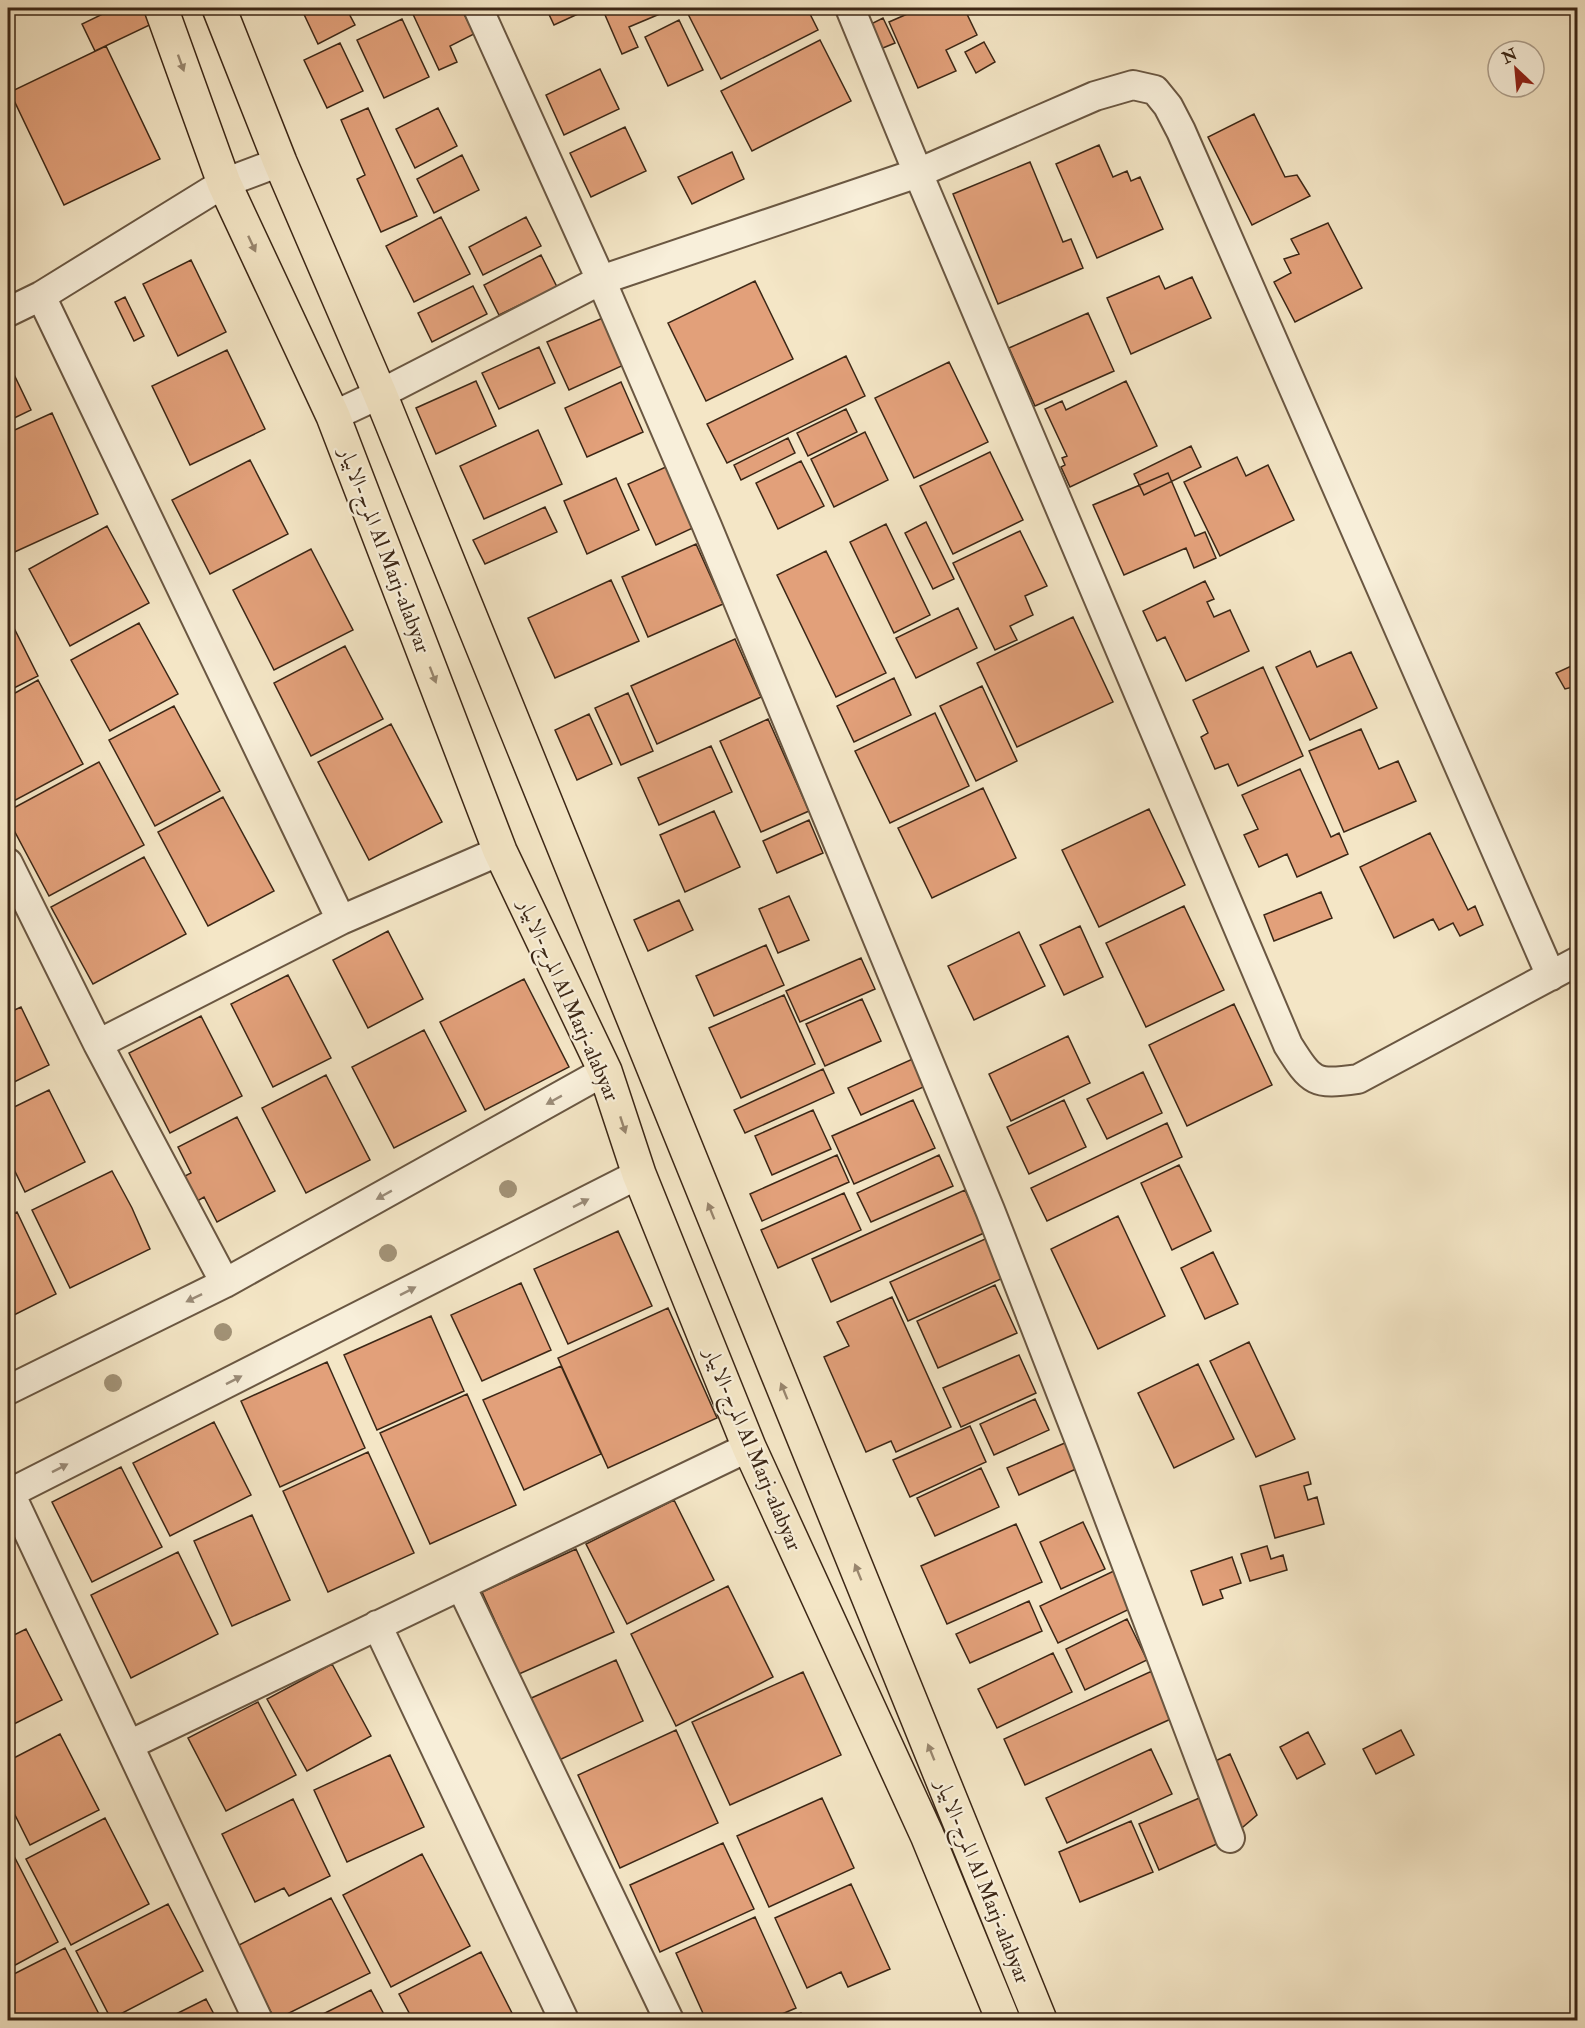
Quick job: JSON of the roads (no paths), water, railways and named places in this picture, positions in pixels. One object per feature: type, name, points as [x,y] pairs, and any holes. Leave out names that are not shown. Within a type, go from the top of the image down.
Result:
[{"type":"main road","name":"المرج-الابيار Al Marj-alabyar","points":[[161,8],[224,183],[333,416],[500,851],[605,1071],[639,1174],[749,1447],[927,1835],[1003,2020]]},
{"type":"main road","name":"المرج-الابيار Al Marj-alabyar","points":[[219,8],[280,162],[380,394],[1040,2020]]},
{"type":"street","points":[[478,8],[601,280],[707,526],[990,1210],[1230,1838]]},
{"type":"street","points":[[850,8],[1288,1045],[1305,1072],[1326,1083],[1358,1079],[1578,962]]},
{"type":"street","points":[[333,416],[601,280],[918,173],[1095,96],[1133,85],[1155,90],[1168,106],[1181,131],[1551,976]]},
{"type":"street","points":[[8,312],[41,296],[224,183],[280,162]]},
{"type":"street","points":[[41,296],[341,920]]},
{"type":"street","points":[[98,1044],[341,920],[500,851]]},
{"type":"street","points":[[8,863],[98,1044],[225,1283]]},
{"type":"street","points":[[8,1390],[225,1283],[605,1071]]},
{"type":"street","points":[[258,2020],[9,1494],[639,1174]]},
{"type":"street","points":[[129,1745],[749,1447]]},
{"type":"street","points":[[461,1586],[669,2020]]},
{"type":"street","points":[[377,1625],[564,2020]]}]
